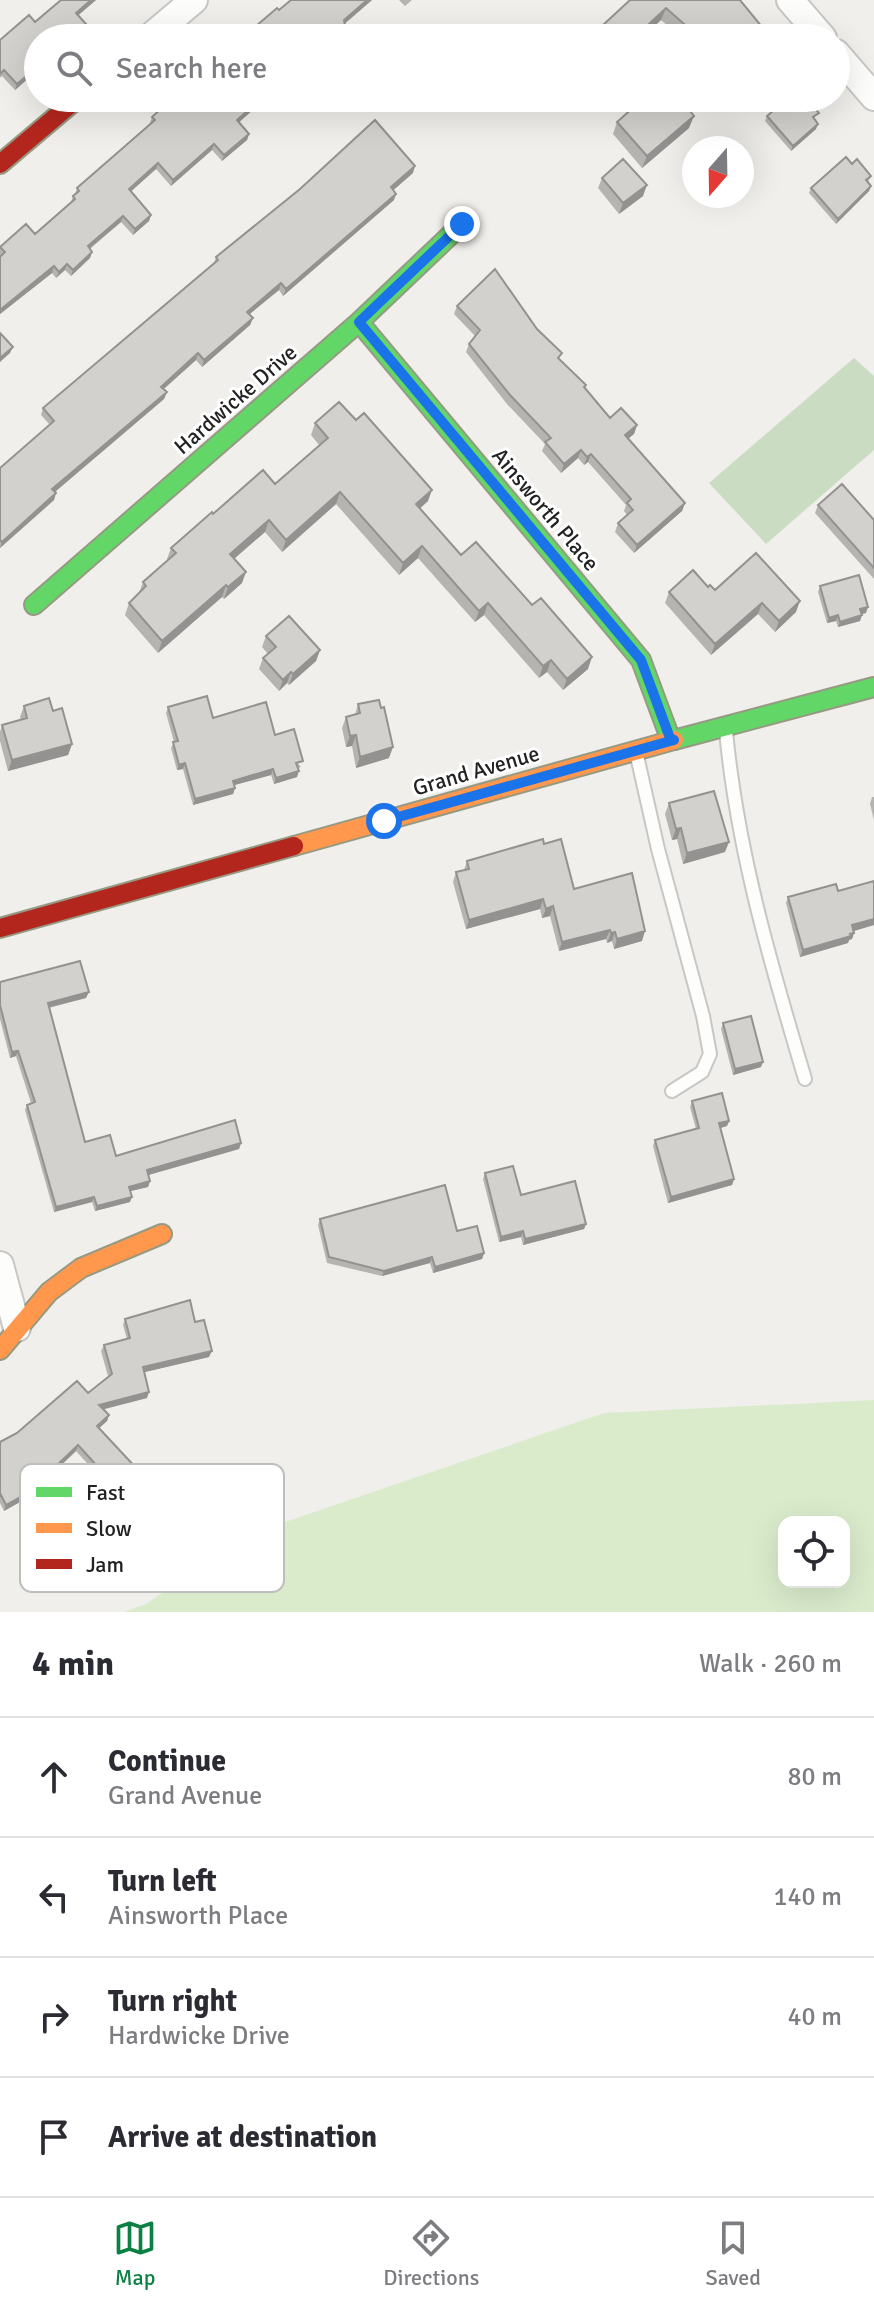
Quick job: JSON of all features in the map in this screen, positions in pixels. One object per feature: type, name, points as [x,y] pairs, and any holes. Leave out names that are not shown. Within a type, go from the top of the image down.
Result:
[{"type":"street","points":[[166,24],[194,0]]},
{"type":"street","points":[[790,0],[811,24]]},
{"type":"street","points":[[850,69],[874,97]]},
{"type":"street","points":[[0,164],[61,112]]},
{"type":"street","name":"Hardwicke Drive","points":[[34,605],[359,322],[462,224]]},
{"type":"street","name":"Ainsworth Place","points":[[359,322],[641,660],[670,738],[674,740]]},
{"type":"street","name":"Grand Avenue","points":[[0,928],[874,687]]},
{"type":"street","points":[[0,1350],[49,1292],[81,1268],[162,1234]]},
{"type":"street","points":[[0,1265],[17,1328]]},
{"type":"lane","points":[[726,728],[729,764],[761,933],[805,1079]]},
{"type":"lane","points":[[637,752],[710,1054],[702,1072],[672,1091]]},
{"type":"green space","points":[[854,358],[874,376],[874,450],[766,544],[709,483]]},
{"type":"green space","points":[[874,1400],[874,1612],[124,1612],[146,1604],[164,1592],[284,1592],[284,1522],[604,1413]]},
{"type":"building","points":[[61,0],[91,0],[76,13],[86,24],[24,24],[24,78],[17,84],[4,70],[0,74],[0,40],[29,15],[35,22]]},
{"type":"building","points":[[291,0],[367,0],[344,20],[345,24],[258,24],[277,8],[279,10]]},
{"type":"building","points":[[630,0],[740,0],[760,24],[684,24],[666,8],[649,24],[604,24]]},
{"type":"building","points":[[158,112],[246,112],[237,120],[249,134],[224,155],[214,144],[173,180],[158,163],[129,189],[151,215],[135,229],[123,216],[88,246],[92,252],[73,270],[67,264],[59,272],[54,266],[0,310],[0,257],[5,252],[0,247],[26,224],[35,234],[75,199],[73,196],[79,191],[77,188],[155,120],[152,117]]},
{"type":"building","points":[[628,112],[691,112],[694,116],[647,156],[617,122]]},
{"type":"building","points":[[772,112],[819,113],[813,117],[818,124],[793,146],[767,116]]},
{"type":"building","points":[[375,120],[415,166],[391,187],[396,194],[286,289],[281,283],[247,312],[253,318],[204,360],[198,353],[161,387],[167,392],[52,489],[56,493],[2,542],[0,468],[54,421],[43,408],[218,260],[216,257],[300,189]]},
{"type":"building","points":[[846,157],[852,164],[857,159],[871,176],[866,180],[871,186],[838,219],[811,188]]},
{"type":"building","points":[[623,159],[647,185],[623,203],[602,178]]},
{"type":"building","points":[[495,269],[537,329],[562,353],[558,358],[586,385],[584,387],[610,418],[621,408],[637,425],[625,435],[685,503],[637,545],[618,523],[633,510],[627,503],[631,499],[591,454],[587,457],[581,450],[564,464],[545,442],[551,438],[510,395],[469,344],[480,330],[457,306]]},
{"type":"building","points":[[0,333],[13,347],[0,358]]},
{"type":"building","points":[[339,402],[356,420],[364,413],[432,490],[416,504],[461,555],[476,542],[532,605],[541,598],[592,657],[567,679],[551,660],[543,666],[488,603],[479,611],[422,546],[403,563],[340,492],[286,540],[269,520],[230,554],[246,572],[228,587],[226,585],[162,641],[129,603],[146,586],[143,582],[176,553],[171,548],[263,470],[275,484],[328,438],[315,423]]},
{"type":"building","points":[[842,484],[874,520],[874,568],[818,505]]},
{"type":"building","points":[[756,553],[800,601],[779,621],[762,603],[715,644],[669,592],[693,570],[708,587],[710,585],[715,590]]},
{"type":"building","points":[[859,575],[868,607],[860,609],[862,615],[840,622],[838,615],[829,618],[820,586]]},
{"type":"building","points":[[289,616],[320,650],[283,680],[263,658],[276,647],[266,636]]},
{"type":"building","points":[[207,696],[213,718],[266,702],[275,735],[294,729],[303,761],[296,763],[299,771],[276,778],[273,769],[233,781],[235,788],[195,799],[185,763],[179,765],[173,742],[178,741],[168,707]]},
{"type":"building","points":[[49,698],[53,711],[62,708],[72,744],[12,760],[2,725],[27,718],[24,706]]},
{"type":"building","points":[[379,700],[381,708],[384,707],[393,747],[360,757],[356,735],[350,736],[346,717],[360,713],[358,704]]},
{"type":"building","points":[[714,791],[729,842],[687,853],[681,828],[676,829],[669,803]]},
{"type":"building","points":[[543,839],[544,844],[561,839],[574,889],[632,873],[645,931],[617,939],[615,932],[611,933],[610,930],[562,942],[553,906],[546,909],[543,899],[469,920],[456,872],[469,869],[467,861]]},
{"type":"building","points":[[874,881],[874,919],[852,925],[854,933],[851,936],[803,950],[788,897],[836,884],[838,891]]},
{"type":"building","points":[[80,961],[89,992],[48,1003],[85,1142],[110,1135],[116,1156],[235,1120],[241,1143],[147,1170],[150,1181],[129,1187],[132,1197],[97,1206],[94,1197],[56,1207],[27,1105],[35,1102],[18,1051],[12,1052],[0,1005],[0,982]]},
{"type":"building","points":[[751,1016],[763,1062],[735,1069],[723,1023]]},
{"type":"building","points":[[722,1093],[729,1121],[719,1123],[734,1179],[671,1197],[655,1140],[699,1128],[692,1101]]},
{"type":"building","points":[[513,1166],[521,1195],[575,1181],[586,1224],[525,1239],[523,1231],[501,1237],[485,1173]]},
{"type":"building","points":[[445,1185],[457,1231],[477,1226],[484,1253],[435,1267],[432,1257],[384,1271],[329,1257],[320,1219]]},
{"type":"building","points":[[190,1300],[195,1322],[204,1320],[212,1351],[143,1367],[149,1392],[99,1405],[109,1415],[97,1426],[132,1464],[95,1464],[78,1445],[58,1464],[20,1464],[20,1497],[6,1505],[0,1496],[0,1442],[17,1433],[77,1381],[88,1393],[112,1374],[104,1345],[130,1338],[125,1319]]},
{"type":"traffic: fast","points":[[34,605],[359,322],[462,224]]},
{"type":"traffic: fast","points":[[359,322],[641,660],[670,738],[674,740]]},
{"type":"traffic: fast","points":[[674,740],[874,687]]},
{"type":"traffic: slow","points":[[294,846],[674,740]]},
{"type":"traffic: slow","points":[[0,1350],[49,1292],[81,1268],[162,1234]]},
{"type":"traffic: jam","points":[[0,164],[61,112]]},
{"type":"traffic: jam","points":[[0,928],[294,846]]},
{"type":"route","points":[[384,821],[674,740],[670,738],[641,660],[359,322],[462,224]]}]
